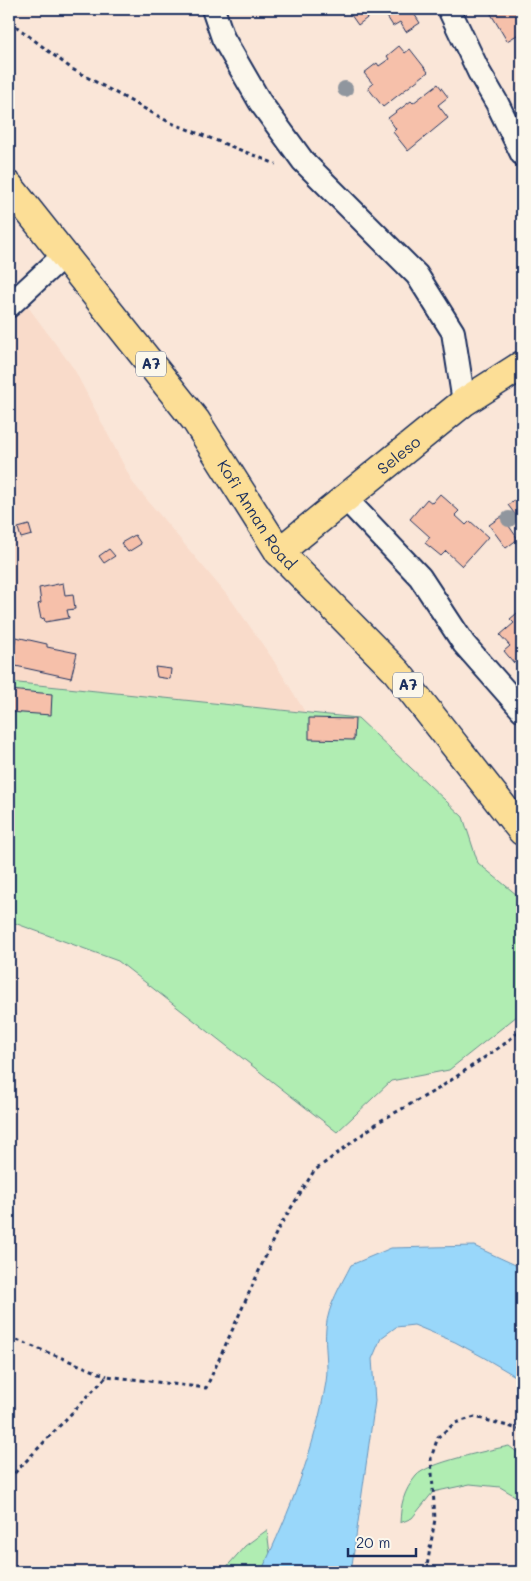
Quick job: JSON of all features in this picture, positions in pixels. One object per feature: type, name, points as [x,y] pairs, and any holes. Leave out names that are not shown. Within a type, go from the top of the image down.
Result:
[{"type":"main road","name":"Kofi Annan Road","points":[[9,186],[196,421],[279,552],[397,672],[522,831]]},
{"type":"main road","name":"Seleso","points":[[279,552],[464,402],[518,372]]},
{"type":"street","points":[[213,9],[223,38],[255,94],[303,161],[417,275],[453,332],[464,402]]},
{"type":"street","points":[[449,9],[479,72],[497,103],[522,154]]},
{"type":"street","points":[[9,306],[64,256]]},
{"type":"street","points":[[345,498],[420,577],[464,644],[522,710]]},
{"type":"path","points":[[9,21],[72,69],[169,122],[276,164],[303,161]]},
{"type":"path","points":[[9,1337],[108,1376],[206,1388],[278,1229],[314,1171],[380,1121],[438,1089],[503,1045],[522,1029]]},
{"type":"path","points":[[9,1479],[108,1376]]},
{"type":"path","points":[[426,1572],[435,1518],[431,1458],[438,1436],[455,1423],[475,1417],[522,1430]]},
{"type":"shaded area","points":[[9,281],[74,369],[133,483],[232,601],[272,658],[305,712],[9,682]]},
{"type":"green space","points":[[9,682],[358,718],[463,817],[478,863],[522,899],[522,1012],[449,1070],[391,1081],[337,1132],[118,961],[9,921]]},
{"type":"green space","points":[[509,1446],[522,1456],[522,1500],[500,1487],[470,1484],[433,1492],[412,1518],[400,1523],[405,1493],[416,1476],[422,1471],[445,1462]]},
{"type":"green space","points":[[267,1530],[270,1554],[261,1572],[222,1572],[245,1546]]},
{"type":"water","points":[[474,1246],[522,1268],[522,1380],[455,1342],[414,1325],[396,1327],[381,1338],[372,1359],[375,1401],[351,1572],[261,1572],[282,1526],[308,1455],[326,1382],[326,1335],[329,1311],[351,1265],[391,1248]]},
{"type":"building","points":[[359,9],[379,9],[358,25],[351,15]]},
{"type":"building","points":[[396,9],[411,9],[420,23],[406,32],[400,22],[393,26],[386,15]]},
{"type":"building","points":[[488,9],[522,9],[522,13],[518,16],[522,24],[522,32],[507,41]]},
{"type":"building","points":[[399,46],[405,53],[410,49],[428,72],[383,107],[368,88],[373,84],[364,73],[377,63],[379,66],[389,59],[387,56]]},
{"type":"building","points":[[438,84],[448,97],[438,105],[448,118],[408,151],[393,132],[396,129],[388,118],[411,101],[413,103]]},
{"type":"building","points":[[440,494],[459,511],[455,515],[466,525],[470,521],[488,537],[462,566],[446,551],[441,556],[425,543],[430,537],[410,519],[427,499],[432,503]]},
{"type":"building","points":[[521,495],[522,514],[517,517],[508,505]]},
{"type":"building","points":[[502,516],[518,539],[506,548],[489,525]]},
{"type":"building","points":[[29,525],[32,535],[21,538],[18,528]]},
{"type":"building","points":[[135,535],[141,544],[128,552],[121,543]]},
{"type":"building","points":[[109,549],[115,556],[104,563],[99,556]]},
{"type":"building","points":[[63,583],[65,595],[73,594],[75,609],[67,610],[69,618],[45,622],[44,618],[41,619],[38,604],[41,603],[39,588]]},
{"type":"building","points":[[522,609],[522,661],[520,658],[514,663],[504,651],[510,646],[500,635],[514,623],[510,619]]},
{"type":"building","points":[[16,637],[47,644],[47,647],[77,653],[71,678],[11,665]]},
{"type":"building","points":[[155,667],[171,669],[170,679],[157,677]]},
{"type":"building","points":[[9,690],[52,694],[51,715],[9,712]]},
{"type":"building","points":[[309,718],[355,719],[354,740],[309,739]]}]
